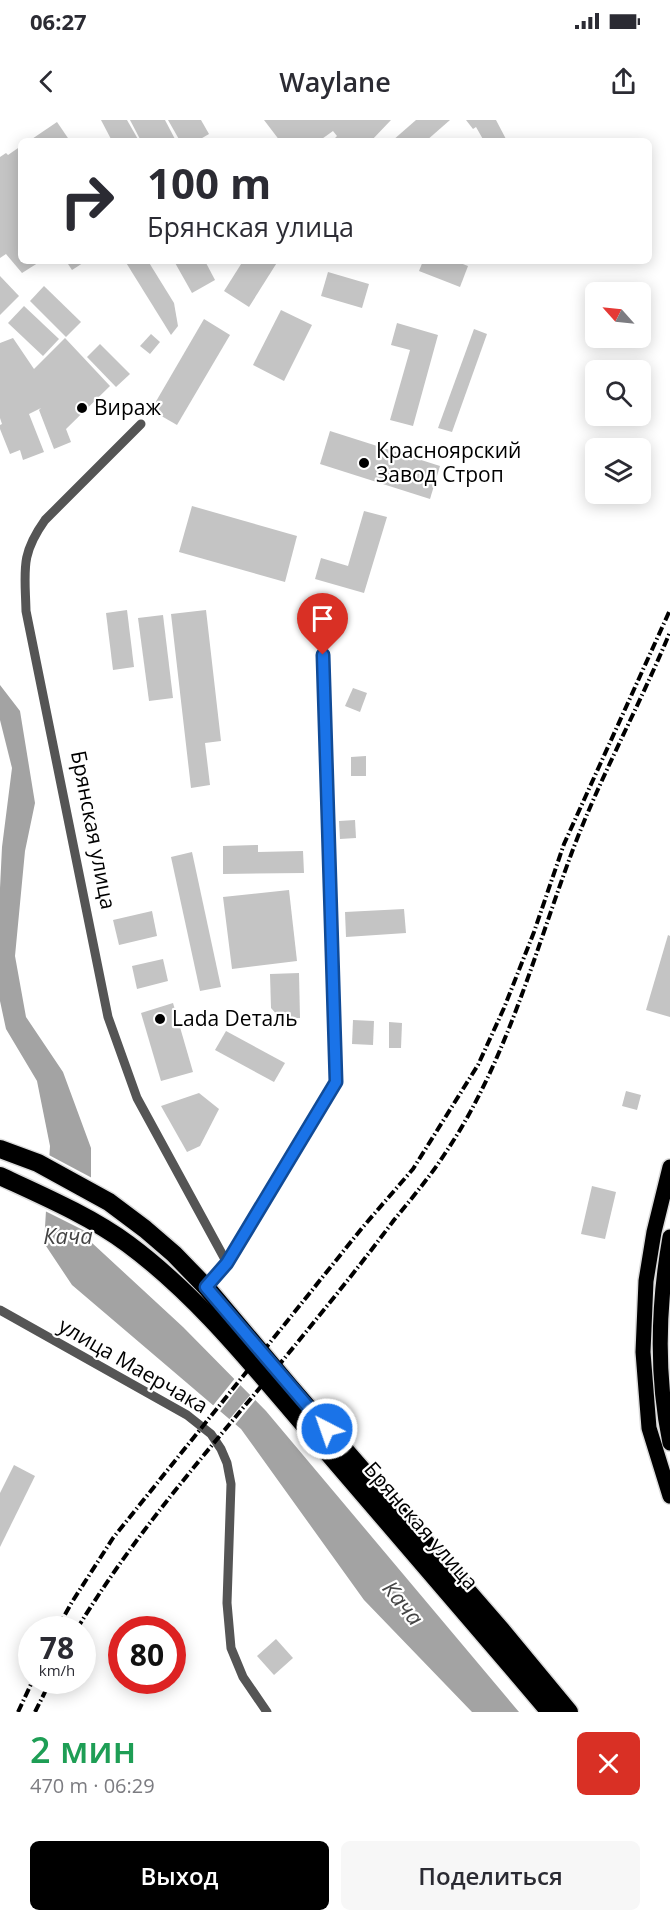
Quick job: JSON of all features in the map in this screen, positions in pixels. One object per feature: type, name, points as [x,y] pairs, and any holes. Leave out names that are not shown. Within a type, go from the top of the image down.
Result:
[{"type":"highway","name":"Брянская улица","points":[[4,1150],[38,1163],[109,1202],[174,1254],[206,1287],[569,1712]]},
{"type":"highway","name":"Брянская улица","points":[[0,1176],[98,1225],[127,1244],[164,1274],[225,1335],[550,1712]]},
{"type":"main road","points":[[670,1167],[652,1242],[646,1281],[643,1352],[649,1428],[670,1496]]},
{"type":"main road","points":[[670,1237],[668,1276],[660,1335],[662,1398],[670,1443]]},
{"type":"street","name":"Брянская улица","points":[[141,424],[45,520],[33,537],[25,560],[26,610],[108,1017],[137,1098],[227,1263]]},
{"type":"street","points":[[206,1287],[227,1263],[336,1082],[323,655]]},
{"type":"street","name":"улица Маерчака","points":[[0,1310],[187,1415],[211,1434],[221,1449],[231,1484],[227,1603],[231,1648],[243,1677],[267,1712]]},
{"type":"water","name":"Кача","points":[[0,685],[20,711],[35,803],[25,851],[15,956],[26,1017],[63,1072],[91,1148],[91,1242],[183,1327],[266,1411],[519,1712],[472,1712],[364,1600],[241,1429],[72,1285],[44,1243],[50,1146],[37,1081],[6,1029],[0,1001],[2,847],[12,768],[0,720]]},
{"type":"pier","points":[[47,1154],[94,1179],[93,1235],[43,1210]]},
{"type":"pier","points":[[236,1377],[242,1383],[218,1414],[211,1408]]},
{"type":"pier","points":[[252,1393],[257,1398],[233,1427],[227,1422]]},
{"type":"building","points":[[101,120],[127,120],[137,138],[110,138]]},
{"type":"building","points":[[130,120],[165,120],[174,138],[139,138]]},
{"type":"building","points":[[168,120],[201,120],[209,134],[202,138],[178,138]]},
{"type":"building","points":[[264,120],[391,120],[374,138],[335,138],[337,136],[333,131],[323,138],[278,138]]},
{"type":"building","points":[[416,120],[450,120],[429,138],[395,138]]},
{"type":"building","points":[[466,120],[496,120],[505,138],[482,138],[476,127],[473,129]]},
{"type":"building","points":[[57,122],[68,138],[33,138]]},
{"type":"building","points":[[18,148],[18,264],[36,264],[22,273],[6,254],[0,258],[0,157],[6,153],[8,155]]},
{"type":"building","points":[[68,264],[81,264],[72,270]]},
{"type":"building","points":[[127,264],[150,264],[174,303],[178,326],[171,335]]},
{"type":"building","points":[[176,264],[207,264],[215,280],[192,293]]},
{"type":"building","points":[[241,264],[276,264],[249,307],[224,291]]},
{"type":"building","points":[[422,264],[468,266],[460,287],[419,271]]},
{"type":"building","points":[[328,272],[369,284],[362,308],[321,296]]},
{"type":"building","points":[[0,276],[19,296],[0,315]]},
{"type":"building","points":[[44,286],[81,322],[66,337],[30,301]]},
{"type":"building","points":[[24,306],[59,339],[43,356],[8,323]]},
{"type":"building","points":[[281,310],[312,325],[284,381],[253,365]]},
{"type":"building","points":[[204,319],[230,335],[177,425],[151,410]]},
{"type":"building","points":[[397,323],[438,335],[413,426],[390,420],[410,350],[391,345]]},
{"type":"building","points":[[474,329],[487,334],[452,432],[438,428]]},
{"type":"building","points":[[151,334],[160,342],[150,354],[140,346]]},
{"type":"building","points":[[13,338],[34,369],[65,338],[110,386],[66,429],[71,442],[54,449],[39,410],[41,408],[29,414],[44,452],[23,460],[20,450],[10,454],[0,429],[2,424],[0,418],[0,343]]},
{"type":"building","points":[[100,344],[130,374],[116,387],[87,357]]},
{"type":"building","points":[[330,431],[440,466],[430,499],[320,464]]},
{"type":"building","points":[[192,506],[297,536],[285,582],[179,552]]},
{"type":"building","points":[[364,511],[387,517],[364,593],[315,579],[321,558],[348,566]]},
{"type":"building","points":[[127,610],[134,667],[113,670],[106,613]]},
{"type":"building","points":[[206,610],[221,741],[205,743],[210,785],[191,788],[171,614]]},
{"type":"building","points":[[163,615],[173,698],[149,701],[138,618]]},
{"type":"building","points":[[353,688],[367,693],[360,712],[345,706]]},
{"type":"building","points":[[366,756],[366,776],[351,776],[351,757]]},
{"type":"building","points":[[355,820],[356,838],[340,839],[339,821]]},
{"type":"building","points":[[258,845],[258,852],[303,851],[304,873],[223,874],[223,846]]},
{"type":"building","points":[[192,852],[221,987],[200,991],[171,857]]},
{"type":"building","points":[[289,890],[297,961],[232,969],[223,897]]},
{"type":"building","points":[[404,909],[406,933],[346,937],[345,912]]},
{"type":"building","points":[[152,911],[157,936],[119,945],[113,920]]},
{"type":"building","points":[[668,935],[670,936],[670,1017],[646,1010]]},
{"type":"building","points":[[163,959],[168,981],[137,989],[132,966]]},
{"type":"building","points":[[299,973],[300,1018],[280,1018],[271,1008],[270,974]]},
{"type":"building","points":[[173,1003],[193,1072],[161,1081],[141,1013]]},
{"type":"building","points":[[353,1020],[374,1021],[373,1045],[352,1044]]},
{"type":"building","points":[[389,1022],[402,1023],[401,1048],[389,1048]]},
{"type":"building","points":[[226,1031],[285,1063],[274,1082],[215,1050]]},
{"type":"building","points":[[626,1091],[641,1095],[637,1110],[622,1106]]},
{"type":"building","points":[[199,1093],[219,1109],[200,1146],[187,1152],[161,1106]]},
{"type":"building","points":[[592,1186],[616,1192],[605,1239],[581,1234]]},
{"type":"building","points":[[14,1465],[35,1476],[0,1547],[0,1493]]},
{"type":"building","points":[[276,1639],[293,1658],[274,1675],[257,1656]]},
{"type":"railway","points":[[64,1616],[113,1538],[362,1228],[413,1169],[478,1065],[504,1008],[534,932],[564,844],[670,610]]},
{"type":"railway","points":[[85,1616],[160,1510],[354,1272],[432,1172],[466,1120],[502,1046],[583,824],[670,632]]},
{"type":"railway","points":[[18,1712],[26,1694]]},
{"type":"railway","points":[[35,1712],[44,1694]]},
{"type":"place","name":"Вираж","points":[[82,408]]},
{"type":"place","name":"Красноярский Завод Строп","points":[[364,463]]},
{"type":"place","name":"Lada Dеталь","points":[[160,1019]]},
{"type":"route","points":[[323,655],[336,1082],[227,1263],[206,1287],[327,1429]]}]
